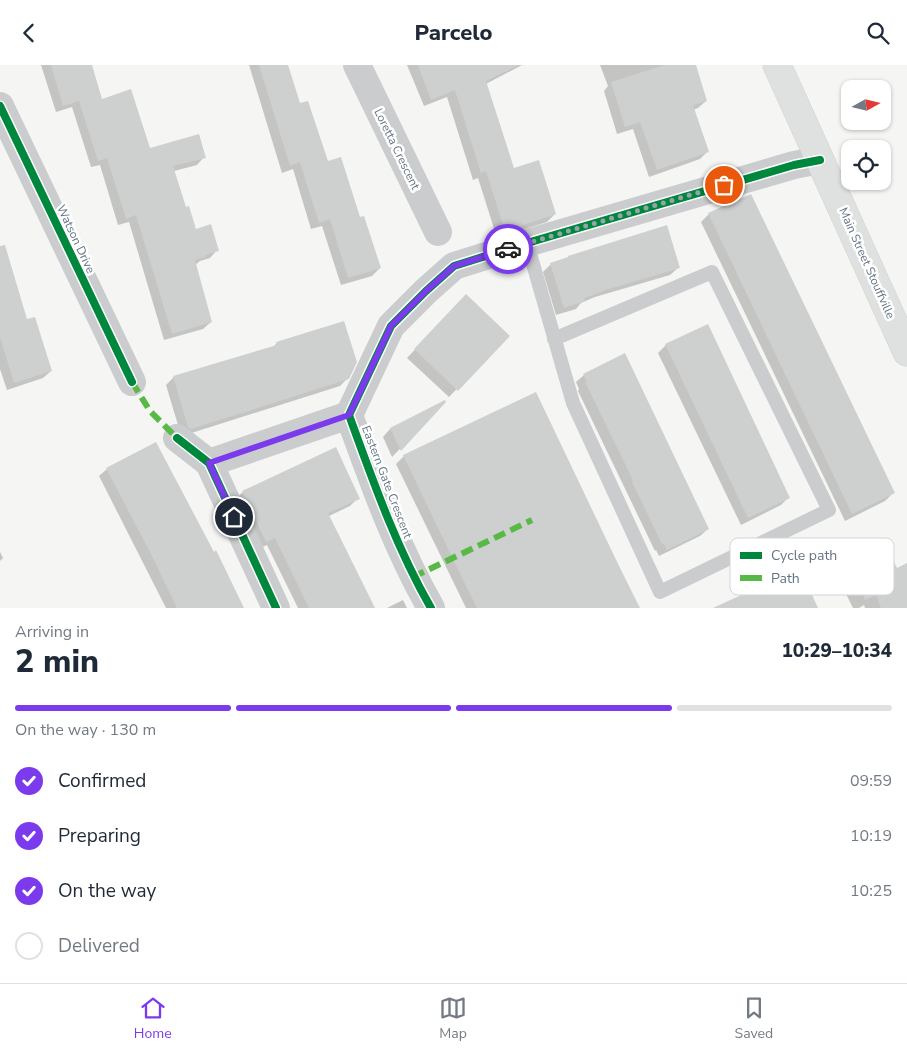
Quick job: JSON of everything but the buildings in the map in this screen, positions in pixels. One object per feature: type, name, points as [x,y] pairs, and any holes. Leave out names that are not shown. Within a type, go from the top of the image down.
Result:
[{"type":"main road","name":"Main Street Stouffville","points":[[777,65],[907,352]]},
{"type":"street","name":"Loretta Crescent","points":[[357,65],[438,232]]},
{"type":"street","name":"Watson Drive","points":[[0,106],[132,383]]},
{"type":"street","name":"Eastern Gate Crescent","points":[[430,608],[413,577],[371,475],[349,415],[391,326],[454,266],[526,243],[794,165],[820,160]]},
{"type":"street","points":[[209,463],[349,415]]},
{"type":"street","points":[[177,438],[209,463],[276,608]]},
{"type":"lane","points":[[526,243],[573,403],[660,592],[730,558]]},
{"type":"lane","points":[[554,339],[712,272],[829,510],[771,538]]},
{"type":"marked path","points":[[132,382],[150,411],[177,438]]},
{"type":"marked path","points":[[413,577],[532,520]]},
{"type":"cycle path","points":[[0,106],[132,382]]},
{"type":"cycle path","points":[[431,608],[396,538],[349,415],[391,326],[454,266],[794,165],[820,160]]},
{"type":"cycle path","points":[[177,438],[209,463],[276,608]]},
{"type":"way so far","points":[[508,249],[724,185]]},
{"type":"route","points":[[234,517],[209,463],[349,415],[391,326],[454,266],[508,249]]}]
